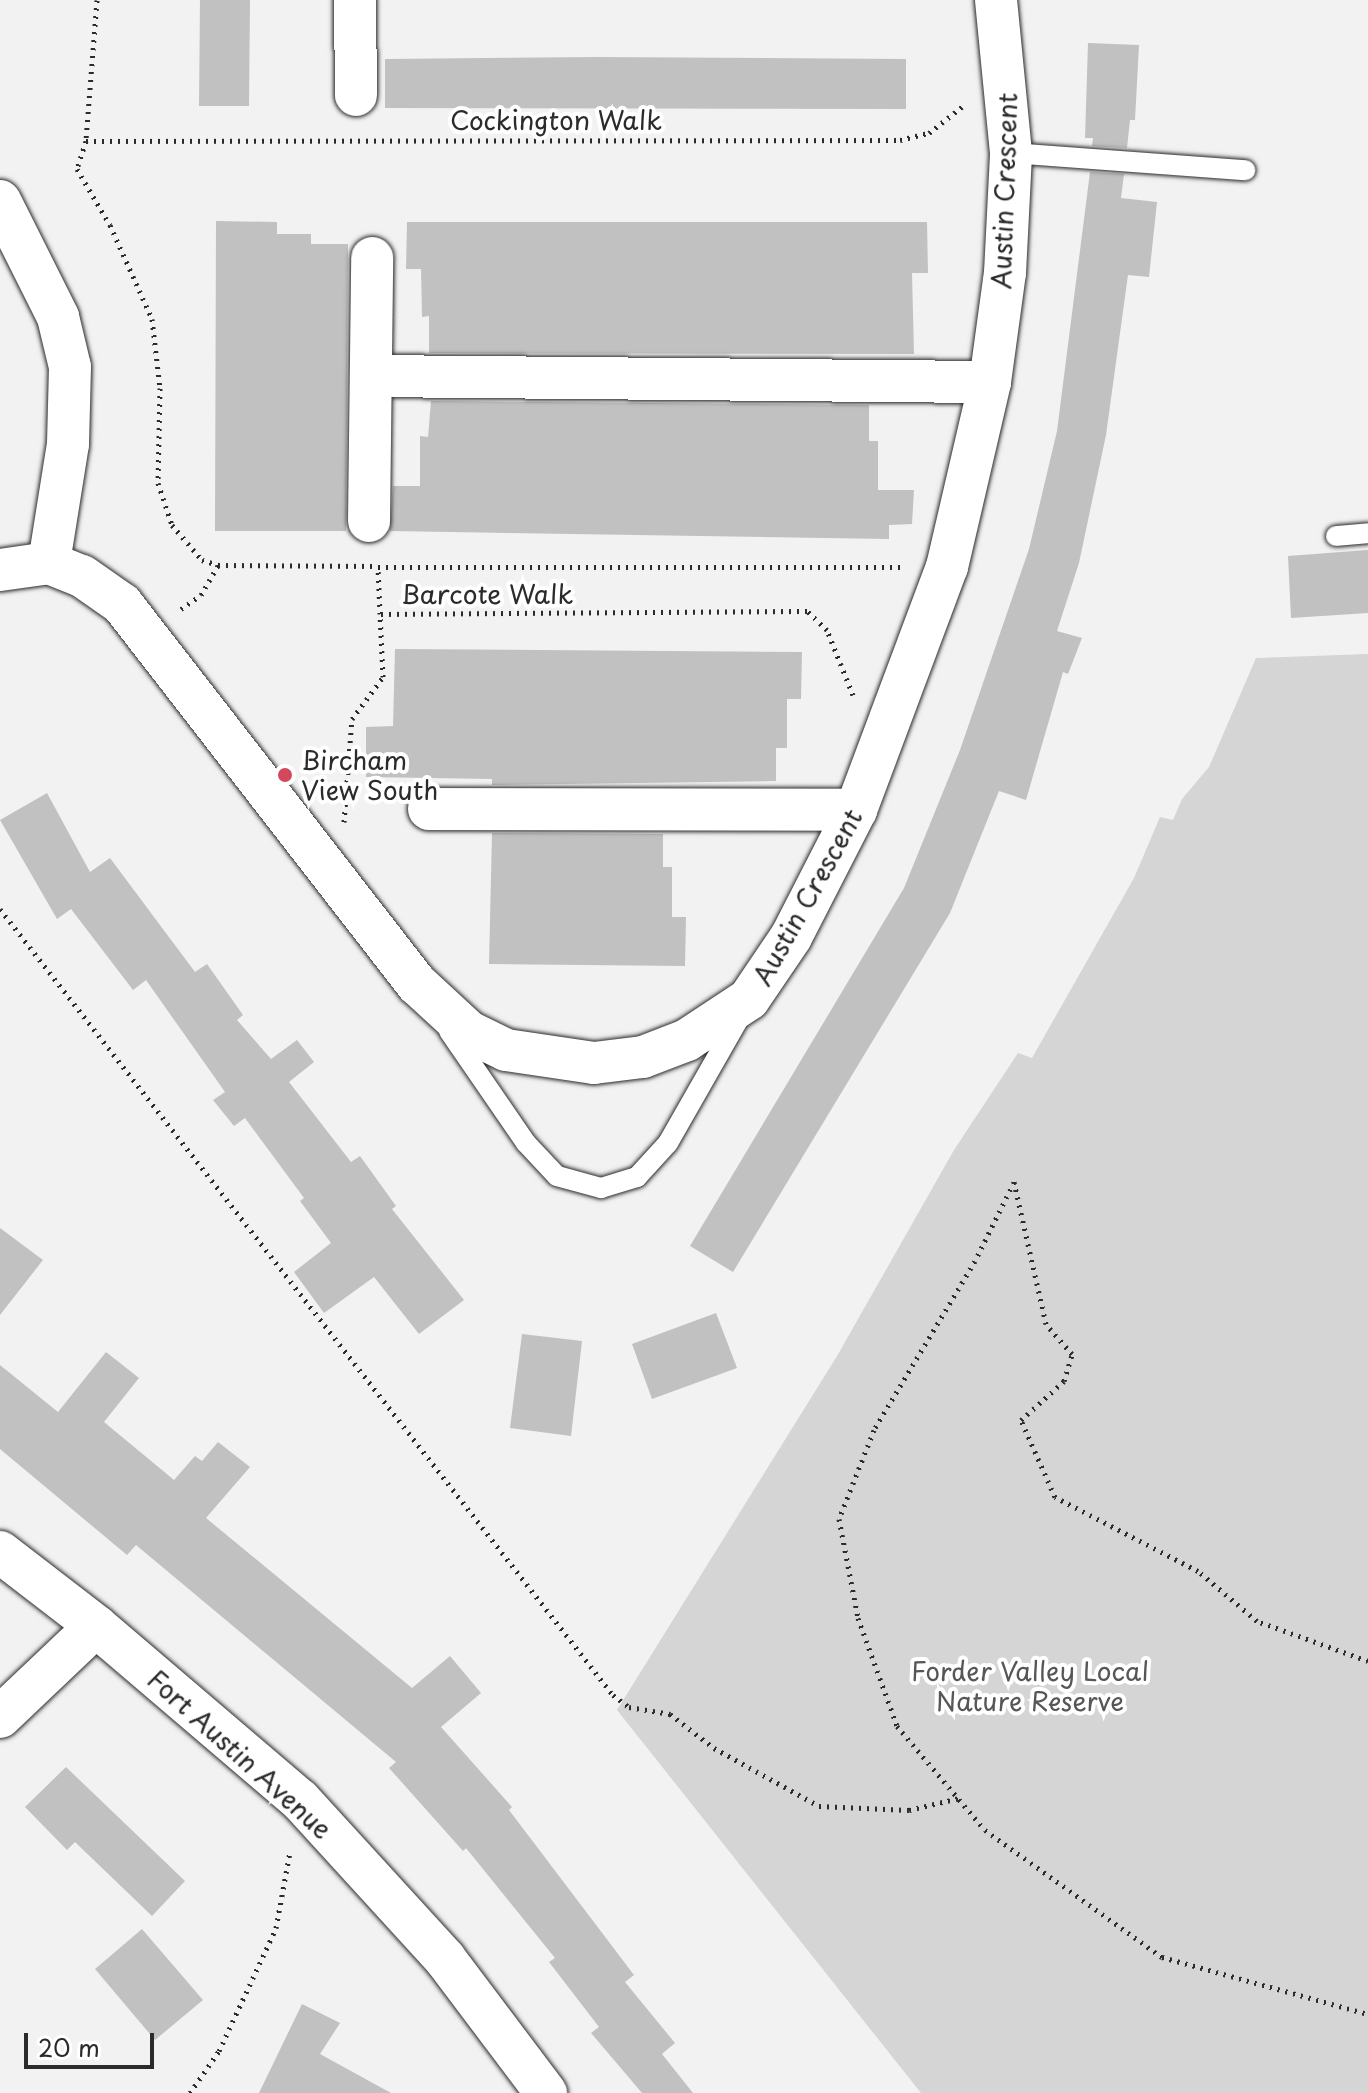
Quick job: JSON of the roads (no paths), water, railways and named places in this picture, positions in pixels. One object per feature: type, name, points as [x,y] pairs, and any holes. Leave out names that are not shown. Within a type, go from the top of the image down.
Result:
[{"type":"street","points":[[355,0],[356,95]]},
{"type":"street","name":"Austin Crescent","points":[[49,563],[82,576],[112,597],[147,632],[417,984],[469,1032],[506,1050],[594,1063],[643,1057],[687,1040],[749,999],[791,937],[856,810],[947,567],[990,382],[1005,273],[1011,153],[1007,77],[996,0]]},
{"type":"street","points":[[0,201],[58,317],[70,367],[68,444],[49,563],[0,570]]},
{"type":"street","points":[[369,521],[372,258]]},
{"type":"street","points":[[371,376],[990,382]]},
{"type":"street","points":[[429,809],[856,810]]},
{"type":"street","name":"Fort Austin Avenue","points":[[0,1552],[96,1626],[300,1800],[445,1959],[546,2093]]},
{"type":"street","points":[[0,1717],[96,1626]]},
{"type":"lane","points":[[1011,153],[1245,170]]},
{"type":"lane","points":[[1336,536],[1368,533]]},
{"type":"lane","points":[[417,984],[526,1143],[557,1176],[601,1188],[637,1177],[668,1143],[749,999]]},
{"type":"place","name":"Bircham View South","points":[[285,775]]},
{"type":"park label","name":"Forder Valley Local Nature Reserve","points":[[1030,1686]]}]
